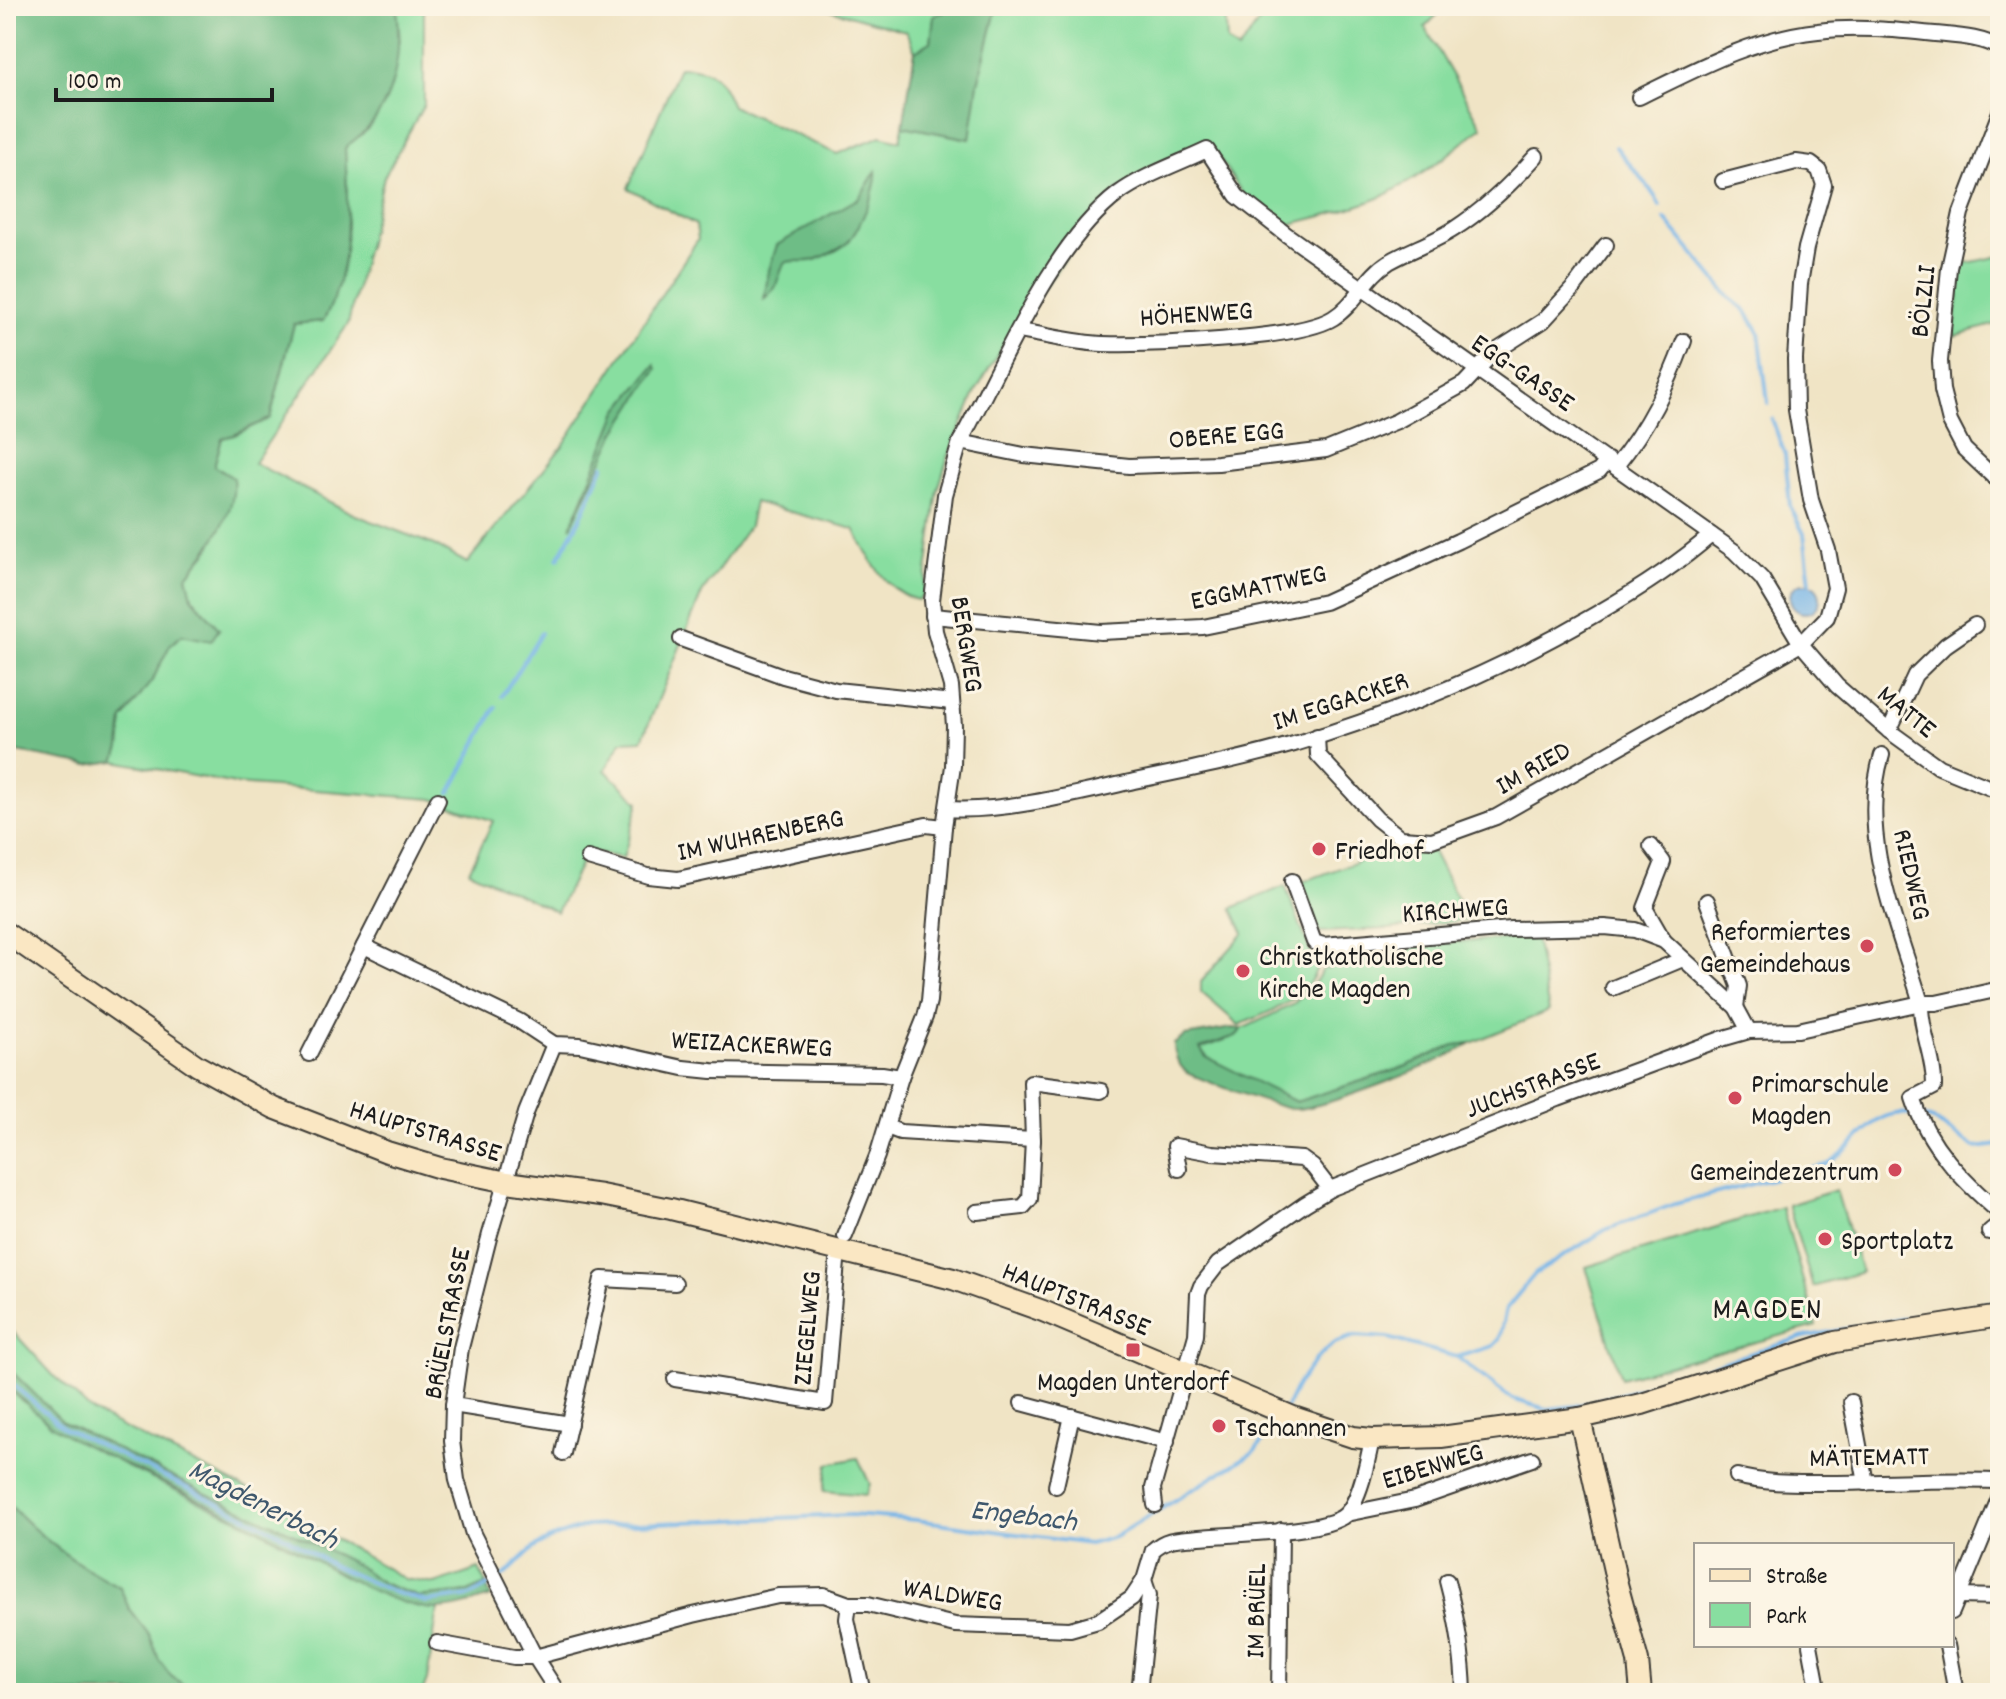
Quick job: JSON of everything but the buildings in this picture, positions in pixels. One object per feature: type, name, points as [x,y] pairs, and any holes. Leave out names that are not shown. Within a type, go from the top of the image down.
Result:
[{"type":"main road","name":"HAUPTSTRASSE","points":[[6,933],[198,1066],[274,1108],[387,1152],[440,1168],[507,1182],[601,1195],[841,1243],[985,1289],[1336,1434],[1372,1439],[1441,1437],[1580,1418],[1642,1404],[1835,1342],[2000,1316]]},
{"type":"main road","points":[[1580,1418],[1644,1693]]},
{"type":"street","points":[[1639,97],[1723,56],[1817,31],[1880,29],[1998,44]]},
{"type":"street","name":"BÖLZLI","points":[[2000,112],[1961,213],[1949,268],[1940,361],[1942,390],[1950,422],[1964,449],[2000,483]]},
{"type":"street","name":"EGG-GASSE","points":[[1207,150],[1237,196],[1476,370],[1734,551],[1762,579],[1801,644]]},
{"type":"street","name":"BERGWEG","points":[[841,1243],[887,1127],[901,1077],[929,1001],[944,827],[953,766],[951,686],[935,631],[932,600],[945,495],[960,442],[1063,253],[1099,210],[1121,192],[1207,150]]},
{"type":"street","name":"HÖHENWEG","points":[[1018,331],[1102,344],[1292,331],[1331,320],[1354,302],[1389,262],[1455,229],[1536,156]]},
{"type":"street","name":"IM RIED","points":[[1317,736],[1318,755],[1377,819],[1401,838],[1432,840],[1496,817],[1801,644],[1827,617],[1835,588],[1828,550],[1811,500],[1796,410],[1795,359],[1800,284],[1806,248],[1824,185],[1819,170],[1811,164],[1796,162],[1723,181]]},
{"type":"street","name":"OBERE EGG","points":[[960,442],[1024,455],[1129,466],[1218,463],[1326,450],[1397,421],[1464,384],[1493,353],[1543,321],[1576,285],[1606,245]]},
{"type":"street","name":"EGGMATTWEG","points":[[933,616],[1101,632],[1203,627],[1325,602],[1458,541],[1612,463],[1648,423],[1666,389],[1684,341]]},
{"type":"street","name":"IM EGGACKER","points":[[948,809],[962,810],[1079,794],[1278,748],[1403,708],[1529,652],[1629,595],[1711,535]]},
{"type":"street","points":[[1889,731],[1915,675],[1946,645],[1975,625]]},
{"type":"street","points":[[681,639],[783,676],[836,690],[952,702]]},
{"type":"street","name":"MATTE","points":[[1801,644],[1837,686],[1889,731],[1939,767],[2000,792]]},
{"type":"street","name":"RIEDWEG","points":[[1882,755],[1875,798],[1878,848],[1921,1003],[1920,1019],[1934,1076],[1934,1087],[1913,1098],[1920,1121],[1935,1144],[1971,1189],[2000,1213]]},
{"type":"street","points":[[309,1054],[438,800]]},
{"type":"street","name":"IM WUHRENBERG","points":[[588,858],[648,876],[678,879],[926,825],[944,827]]},
{"type":"street","name":"KIRCHWEG","points":[[1651,846],[1663,862],[1645,908],[1664,941],[1736,1007],[1749,1031]]},
{"type":"street","name":"KIRCHWEG","points":[[1292,881],[1314,942],[1323,945],[1511,929],[1605,927],[1635,930],[1664,941]]},
{"type":"street","name":"KIRCHWEG","points":[[1707,901],[1739,986],[1736,1007]]},
{"type":"street","name":"WEIZACKERWEG","points":[[364,946],[519,1021],[554,1044],[580,1045],[683,1068],[901,1077]]},
{"type":"street","points":[[1613,988],[1683,959]]},
{"type":"street","name":"JUCHSTRASSE","points":[[1155,1505],[1153,1488],[1196,1335],[1198,1294],[1207,1276],[1218,1264],[1330,1189],[1558,1099],[1749,1031],[1798,1030],[2000,989]]},
{"type":"street","points":[[507,1182],[526,1113],[554,1044]]},
{"type":"street","points":[[977,1212],[1023,1207],[1028,1203],[1033,1140],[1031,1082],[1101,1091]]},
{"type":"street","points":[[887,1127],[900,1132],[1033,1140]]},
{"type":"street","points":[[1179,1169],[1175,1146],[1212,1153],[1302,1159],[1313,1167],[1330,1189]]},
{"type":"street","name":"BRÜELSTRASSE","points":[[507,1182],[490,1234],[461,1348],[453,1405],[452,1441],[464,1509],[498,1586],[535,1657],[558,1693]]},
{"type":"street","name":"ZIEGELWEG","points":[[675,1379],[825,1403],[841,1243]]},
{"type":"street","points":[[563,1453],[602,1279],[675,1283]]},
{"type":"street","points":[[1851,1402],[1866,1483]]},
{"type":"street","points":[[1022,1403],[1167,1442]]},
{"type":"street","points":[[453,1405],[570,1424]]},
{"type":"street","points":[[1056,1486],[1072,1416]]},
{"type":"street","points":[[1346,1514],[1364,1477],[1372,1439]]},
{"type":"street","name":"EIBENWEG","points":[[1346,1514],[1415,1500],[1532,1459]]},
{"type":"street","name":"MÄTTEMATT","points":[[1737,1476],[1767,1483],[1937,1479],[1994,1481],[2000,1486]]},
{"type":"street","points":[[1954,1607],[2000,1496]]},
{"type":"street","name":"WALDWEG","points":[[437,1643],[514,1657],[535,1657],[778,1596],[824,1595],[849,1604],[868,1604],[955,1625],[1070,1629],[1112,1614],[1132,1598],[1144,1580],[1153,1550],[1170,1539],[1281,1530],[1330,1523],[1346,1514]]},
{"type":"street","name":"IM BRÜEL","points":[[1279,1693],[1281,1530]]},
{"type":"street","points":[[1139,1693],[1149,1595],[1144,1580]]},
{"type":"street","points":[[1447,1581],[1458,1624],[1464,1693]]},
{"type":"street","points":[[1958,1596],[2000,1597]]},
{"type":"street","points":[[849,1604],[847,1619],[863,1693]]},
{"type":"street","points":[[1810,1647],[1819,1693]]},
{"type":"street","points":[[1947,1647],[1956,1693]]},
{"type":"green space","points":[[6,6],[397,6],[398,54],[392,85],[379,114],[345,148],[346,237],[340,280],[333,301],[323,321],[294,324],[270,418],[222,438],[214,466],[233,478],[231,504],[220,530],[187,576],[192,597],[219,629],[211,641],[182,635],[170,645],[153,679],[123,719],[120,748],[115,761],[88,765],[6,750]]},
{"type":"green space","points":[[397,6],[424,6],[424,105],[384,177],[348,324],[254,463],[353,514],[434,545],[467,563],[562,447],[698,239],[696,225],[628,188],[679,67],[707,71],[723,87],[732,106],[837,154],[881,136],[900,141],[903,126],[969,139],[978,83],[997,6],[1225,6],[1227,42],[1238,51],[1271,6],[1446,6],[1425,27],[1482,127],[1433,166],[1379,198],[1288,225],[1280,226],[1244,196],[1214,150],[1116,191],[1011,332],[976,391],[938,490],[924,594],[918,600],[887,582],[854,529],[754,502],[749,526],[702,593],[642,740],[622,741],[605,770],[639,802],[623,858],[587,851],[557,912],[469,871],[493,821],[433,799],[235,784],[115,761],[120,748],[123,719],[153,679],[170,645],[181,635],[219,629],[192,597],[187,576],[210,549],[233,478],[214,466],[222,438],[270,418],[294,324],[323,321],[333,301],[340,280],[346,237],[345,148],[369,127],[400,41]]},
{"type":"green space","points":[[816,6],[956,6],[934,16],[931,42],[915,51],[906,31]]},
{"type":"green space","points":[[956,6],[997,6],[978,83],[970,139],[903,126],[915,51],[931,42],[934,16]]},
{"type":"green space","points":[[876,171],[867,207],[849,241],[815,260],[784,263],[775,288],[764,299],[777,245],[859,198]]},
{"type":"green space","points":[[2000,256],[2000,323],[1954,336],[1962,264]]},
{"type":"green space","points":[[655,365],[657,369],[616,432],[571,527],[618,411]]},
{"type":"green space","points":[[1397,847],[1414,851],[1432,850],[1468,920],[1388,929],[1319,932],[1302,882]]},
{"type":"green space","points":[[1285,886],[1317,968],[1311,980],[1295,997],[1239,1025],[1201,992],[1201,982],[1244,933],[1232,908]]},
{"type":"green space","points":[[1535,937],[1549,1011],[1402,1068],[1296,1102],[1213,1063],[1200,1049],[1236,1036],[1242,1029],[1292,1005],[1312,987],[1323,969],[1328,969],[1343,949]]},
{"type":"green space","points":[[1242,1029],[1236,1036],[1200,1048],[1206,1057],[1296,1102],[1402,1068],[1455,1045],[1471,1043],[1438,1061],[1385,1083],[1331,1101],[1294,1109],[1220,1086],[1185,1071],[1177,1059],[1174,1044],[1185,1036]]},
{"type":"green space","name":"Sportplatz","points":[[1836,1190],[1861,1272],[1813,1287],[1788,1205]]},
{"type":"green space","points":[[1782,1207],[1816,1326],[1621,1378],[1586,1267]]},
{"type":"green space","points":[[6,1324],[53,1375],[94,1413],[266,1499],[405,1579],[435,1584],[479,1569],[486,1584],[468,1592],[419,1597],[384,1584],[355,1564],[63,1422],[6,1366]]},
{"type":"green space","points":[[6,1366],[63,1422],[355,1564],[384,1584],[419,1597],[468,1592],[486,1584],[491,1597],[433,1609],[405,1603],[362,1586],[259,1529],[71,1438],[49,1424],[6,1385]]},
{"type":"green space","points":[[6,1385],[22,1401],[131,1469],[260,1530],[352,1580],[400,1601],[438,1609],[427,1680],[422,1693],[195,1693],[171,1676],[159,1660],[150,1636],[129,1609],[120,1587],[58,1549],[6,1501]]},
{"type":"green space","points":[[858,1458],[870,1484],[866,1495],[824,1491],[828,1464]]},
{"type":"green space","points":[[6,1501],[58,1549],[120,1587],[129,1609],[150,1636],[159,1660],[171,1676],[195,1693],[6,1693]]},
{"type":"water","points":[[1805,583],[1815,588],[1820,598],[1815,608],[1805,613],[1795,608],[1790,598],[1795,588]]},
{"type":"waterway","points":[[1616,147],[1660,206]]},
{"type":"waterway","points":[[1665,219],[1731,299],[1747,312],[1759,332],[1768,403]]},
{"type":"waterway","points":[[1772,419],[1785,455],[1790,506],[1804,534],[1810,583]]},
{"type":"waterway","points":[[558,559],[604,465]]},
{"type":"waterway","points":[[502,696],[541,633]]},
{"type":"waterway","points":[[450,793],[496,707]]},
{"type":"waterway","points":[[1457,1357],[1493,1346],[1499,1340],[1506,1309],[1535,1274],[1605,1230],[1675,1204],[1825,1165],[1876,1122],[1887,1116],[1915,1115]]},
{"type":"waterway","points":[[1924,1117],[1934,1120],[1975,1148],[2000,1145]]},
{"type":"waterway","points":[[1286,1408],[1297,1385],[1316,1359],[1334,1343],[1355,1336],[1388,1338],[1457,1357],[1512,1399],[1546,1409],[1576,1406],[1629,1392],[1803,1337],[2000,1301]]},
{"type":"waterway","name":"Magdenerbach","points":[[6,1379],[64,1428],[277,1532],[334,1566],[393,1592],[427,1602],[470,1596],[493,1583]]},
{"type":"waterway","name":"Engebach","points":[[500,1578],[540,1544],[587,1526],[851,1515],[917,1520],[1089,1544],[1115,1537],[1254,1452],[1280,1419]]},
{"type":"place","name":"Friedhof","points":[[1319,849]]},
{"type":"place","name":"Reformiertes Gemeindehaus","points":[[1867,946]]},
{"type":"place","name":"Christkatholische Kirche Magden","points":[[1243,971]]},
{"type":"place","name":"Primarschule Magden","points":[[1735,1098]]},
{"type":"place","name":"Gemeindezentrum","points":[[1895,1170]]},
{"type":"place","name":"Sportplatz","points":[[1825,1239]]},
{"type":"place","name":"Magden Unterdorf","points":[[1133,1350]]},
{"type":"place","name":"Tschannen","points":[[1219,1426]]},
{"type":"district","name":"MAGDEN","points":[[1768,1307]]}]
